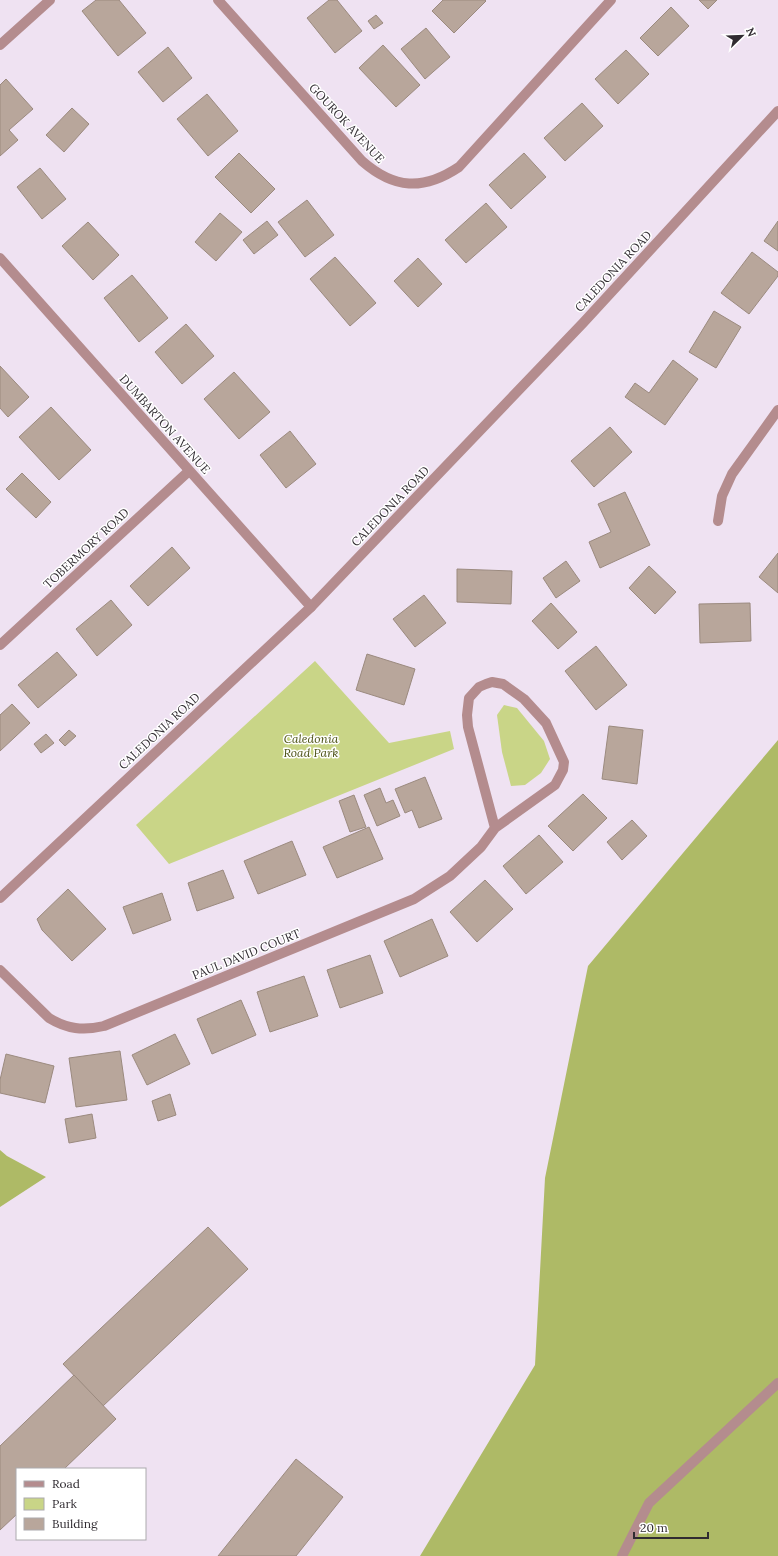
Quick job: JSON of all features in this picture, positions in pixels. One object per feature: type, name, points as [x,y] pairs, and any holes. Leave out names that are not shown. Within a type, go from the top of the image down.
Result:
[{"type":"street","points":[[0,45],[50,0]]},
{"type":"street","name":"GOUROK AVENUE","points":[[218,0],[362,161],[375,173],[392,180],[409,184],[433,181],[444,177],[459,166],[610,0]]},
{"type":"street","name":"CALEDONIA ROAD","points":[[0,898],[311,607],[583,323],[778,111]]},
{"type":"street","name":"DUMBARTON AVENUE","points":[[0,258],[311,607]]},
{"type":"street","points":[[718,521],[722,496],[732,474],[778,410]]},
{"type":"street","name":"TOBERMORY ROAD","points":[[0,645],[189,471]]},
{"type":"street","name":"PAUL DAVID COURT","points":[[0,970],[39,1010],[57,1023],[78,1029],[91,1029],[104,1026],[414,899],[450,876],[481,847],[495,828],[555,785],[564,770],[564,762],[546,723],[524,699],[507,686],[492,682],[480,687],[469,698],[467,715],[468,727],[495,828]]},
{"type":"street","points":[[622,1556],[649,1503],[778,1384]]},
{"type":"green space","name":"Caledonia Road Park","points":[[315,661],[389,743],[450,731],[454,749],[169,864],[136,825]]},
{"type":"green space","points":[[504,705],[517,708],[544,741],[550,759],[541,773],[525,785],[511,786],[502,752],[497,715]]},
{"type":"green space","points":[[778,740],[778,1556],[420,1556],[535,1365],[545,1178],[588,966]]},
{"type":"green space","points":[[0,1150],[7,1156],[46,1177],[0,1207]]},
{"type":"building","points":[[96,0],[119,0],[146,33],[118,56],[82,11]]},
{"type":"building","points":[[329,0],[337,0],[362,31],[335,53],[307,18]]},
{"type":"building","points":[[443,0],[486,1],[454,33],[432,11]]},
{"type":"building","points":[[699,0],[717,0],[708,9]]},
{"type":"building","points":[[671,7],[689,26],[658,56],[640,38]]},
{"type":"building","points":[[376,15],[383,23],[374,29],[368,21]]},
{"type":"building","points":[[426,28],[450,57],[425,79],[401,49]]},
{"type":"building","points":[[383,45],[420,85],[396,107],[359,68]]},
{"type":"building","points":[[168,47],[192,78],[163,102],[138,72]]},
{"type":"building","points":[[626,50],[649,74],[618,104],[595,79]]},
{"type":"building","points":[[6,79],[33,109],[9,130],[18,140],[0,156],[0,85]]},
{"type":"building","points":[[207,94],[238,131],[208,156],[177,119]]},
{"type":"building","points":[[582,103],[603,126],[565,161],[544,138]]},
{"type":"building","points":[[72,108],[89,124],[64,152],[46,135]]},
{"type":"building","points":[[239,153],[275,189],[251,213],[215,177]]},
{"type":"building","points":[[524,153],[546,177],[511,209],[489,185]]},
{"type":"building","points":[[40,168],[66,199],[42,219],[17,187]]},
{"type":"building","points":[[307,200],[334,235],[305,257],[278,222]]},
{"type":"building","points":[[486,203],[507,227],[466,263],[445,240]]},
{"type":"building","points":[[220,213],[242,232],[216,261],[195,242]]},
{"type":"building","points":[[267,221],[278,235],[254,254],[243,240]]},
{"type":"building","points":[[778,221],[778,251],[764,241]]},
{"type":"building","points":[[88,222],[119,255],[93,280],[62,246]]},
{"type":"building","points":[[752,252],[778,272],[778,276],[749,314],[721,293]]},
{"type":"building","points":[[335,257],[376,303],[350,326],[310,279]]},
{"type":"building","points":[[418,258],[442,284],[418,307],[394,281]]},
{"type":"building","points":[[132,275],[168,318],[139,342],[104,298]]},
{"type":"building","points":[[714,311],[741,327],[716,368],[689,352]]},
{"type":"building","points":[[186,324],[214,356],[182,384],[155,352]]},
{"type":"building","points":[[673,360],[698,379],[665,425],[625,397],[635,383],[649,393]]},
{"type":"building","points":[[0,366],[29,397],[8,417],[0,408]]},
{"type":"building","points":[[234,372],[270,412],[239,439],[204,399]]},
{"type":"building","points":[[51,407],[91,450],[59,480],[19,437]]},
{"type":"building","points":[[610,427],[632,452],[594,487],[571,461]]},
{"type":"building","points":[[290,431],[316,464],[286,488],[260,455]]},
{"type":"building","points":[[22,473],[51,502],[36,518],[6,489]]},
{"type":"building","points":[[625,492],[650,545],[600,568],[589,542],[611,532],[598,504]]},
{"type":"building","points":[[172,547],[190,568],[148,606],[130,586]]},
{"type":"building","points":[[778,553],[778,593],[759,577]]},
{"type":"building","points":[[566,561],[580,581],[556,598],[543,578]]},
{"type":"building","points":[[649,566],[676,592],[655,614],[629,588]]},
{"type":"building","points":[[457,569],[512,571],[511,604],[457,602]]},
{"type":"building","points":[[424,595],[446,623],[415,647],[393,619]]},
{"type":"building","points":[[111,600],[132,625],[97,656],[76,629]]},
{"type":"building","points":[[551,603],[577,632],[558,649],[532,621]]},
{"type":"building","points":[[750,603],[751,641],[700,643],[699,604]]},
{"type":"building","points":[[596,646],[627,685],[596,710],[565,671]]},
{"type":"building","points":[[57,652],[77,675],[38,708],[18,685]]},
{"type":"building","points":[[367,654],[415,669],[404,705],[356,690]]},
{"type":"building","points":[[12,704],[30,723],[0,751],[0,715]]},
{"type":"building","points":[[609,726],[643,730],[637,784],[602,779]]},
{"type":"building","points":[[69,730],[76,736],[65,746],[59,740]]},
{"type":"building","points":[[46,734],[54,743],[41,753],[34,744]]},
{"type":"building","points":[[425,777],[442,819],[419,828],[412,810],[405,813],[395,789]]},
{"type":"building","points":[[380,788],[386,803],[393,800],[400,816],[377,826],[364,795]]},
{"type":"building","points":[[583,794],[607,818],[573,851],[548,826]]},
{"type":"building","points":[[354,795],[366,827],[350,832],[339,801]]},
{"type":"building","points":[[632,820],[647,836],[622,860],[607,842]]},
{"type":"building","points":[[369,827],[383,859],[337,878],[323,847]]},
{"type":"building","points":[[539,835],[563,862],[526,894],[503,866]]},
{"type":"building","points":[[292,841],[306,875],[258,894],[244,861]]},
{"type":"building","points":[[223,870],[234,898],[197,911],[188,883]]},
{"type":"building","points":[[485,880],[513,909],[477,942],[450,912]]},
{"type":"building","points":[[68,889],[106,929],[72,961],[42,930],[37,919]]},
{"type":"building","points":[[162,893],[171,920],[133,934],[123,907]]},
{"type":"building","points":[[432,919],[448,956],[400,977],[384,941]]},
{"type":"building","points":[[370,955],[383,993],[340,1008],[327,970]]},
{"type":"building","points":[[304,976],[318,1016],[270,1032],[257,992]]},
{"type":"building","points":[[241,1000],[256,1035],[212,1054],[197,1019]]},
{"type":"building","points":[[175,1034],[190,1064],[147,1085],[132,1055]]},
{"type":"building","points":[[120,1051],[127,1100],[76,1107],[69,1058]]},
{"type":"building","points":[[6,1054],[54,1066],[45,1103],[0,1093],[0,1080]]},
{"type":"building","points":[[170,1094],[176,1115],[158,1121],[152,1101]]},
{"type":"building","points":[[92,1114],[96,1138],[69,1143],[65,1119]]},
{"type":"building","points":[[208,1227],[248,1269],[103,1406],[63,1364]]},
{"type":"building","points":[[74,1375],[116,1419],[65,1468],[16,1468],[16,1515],[0,1530],[0,1446]]},
{"type":"building","points":[[296,1459],[343,1497],[296,1556],[218,1556]]}]
